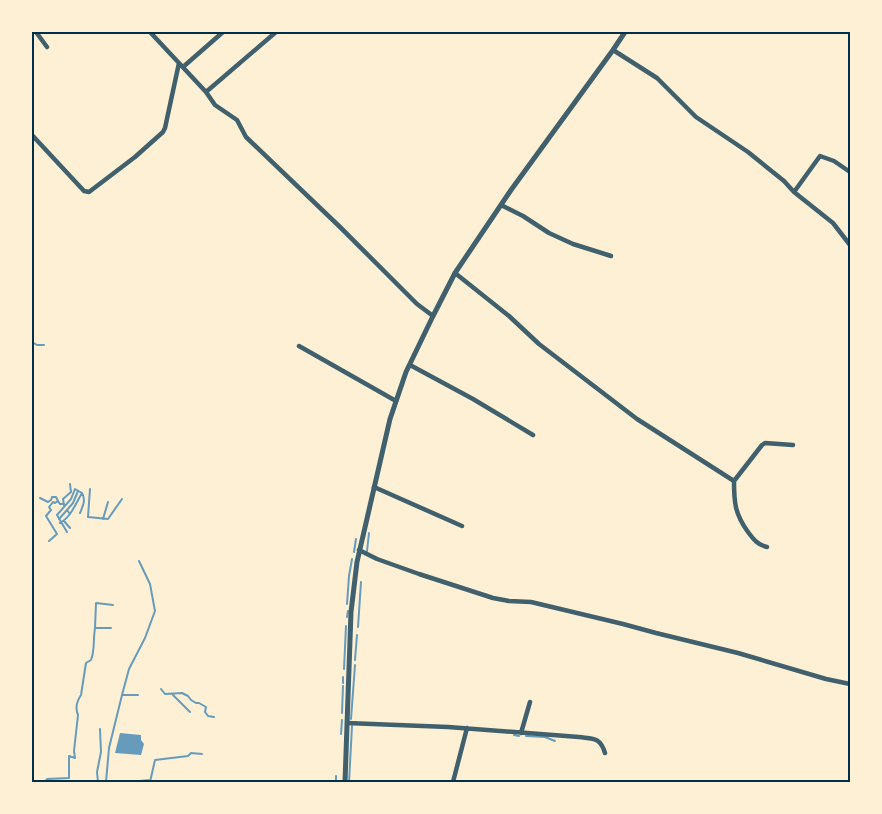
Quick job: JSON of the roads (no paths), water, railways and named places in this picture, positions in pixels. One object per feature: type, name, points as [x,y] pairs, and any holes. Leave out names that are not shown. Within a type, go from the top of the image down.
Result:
[{"type":"street","points":[[36,32],[47,47]]},
{"type":"street","points":[[150,32],[206,92],[215,105],[237,120],[246,137],[432,316]]},
{"type":"street","points":[[32,135],[84,191],[89,192],[163,132],[181,65],[224,32]]},
{"type":"street","points":[[206,92],[276,32]]},
{"type":"street","points":[[345,783],[351,612],[357,562],[396,401],[432,316],[455,273],[625,32]]},
{"type":"street","points":[[613,50],[657,78],[696,117],[748,152],[784,181],[794,192],[833,223],[850,245]]},
{"type":"street","points":[[794,192],[820,156],[834,161],[850,172]]},
{"type":"street","points":[[501,205],[549,233],[573,244],[611,256]]},
{"type":"street","points":[[455,273],[509,316],[539,344],[637,418],[734,481]]},
{"type":"street","points":[[299,346],[396,401]]},
{"type":"street","points":[[410,365],[533,435]]},
{"type":"street","points":[[767,547],[756,542],[740,522],[735,506],[734,481],[765,443],[793,445]]},
{"type":"street","points":[[374,487],[462,526]]},
{"type":"street","points":[[359,550],[377,559],[493,598],[531,602],[623,624],[738,652],[850,684]]},
{"type":"street","points":[[521,733],[530,702]]},
{"type":"street","points":[[347,723],[383,723],[597,740],[603,744],[605,753]]},
{"type":"street","points":[[453,783],[467,729]]},
{"type":"water","points":[[120,733],[141,735],[144,744],[141,755],[115,753]]},
{"type":"waterway","points":[[32,342],[44,345]]},
{"type":"waterway","points":[[64,505],[63,499],[71,492],[70,484]]},
{"type":"waterway","points":[[60,523],[64,520],[70,514],[82,493],[75,489],[71,499],[57,515],[67,532]]},
{"type":"waterway","points":[[90,489],[88,517],[108,519],[122,499]]},
{"type":"waterway","points":[[70,514],[67,510],[78,491]]},
{"type":"waterway","points":[[80,513],[84,501],[82,493]]},
{"type":"waterway","points":[[40,498],[48,502],[52,497],[56,497],[58,501]]},
{"type":"waterway","points":[[49,541],[57,534],[46,516],[51,510],[49,507],[53,502],[58,501],[64,504]]},
{"type":"waterway","points":[[103,519],[108,502]]},
{"type":"waterway","points":[[59,519],[67,510]]},
{"type":"waterway","points":[[64,521],[70,528]]},
{"type":"waterway","points":[[367,551],[369,533]]},
{"type":"waterway","points":[[354,552],[356,539]]},
{"type":"waterway","points":[[347,604],[352,559]]},
{"type":"waterway","points":[[122,695],[129,669],[145,638],[155,611],[150,584],[139,561]]},
{"type":"waterway","points":[[358,627],[361,582]]},
{"type":"waterway","points":[[95,628],[96,603],[113,605]]},
{"type":"waterway","points":[[347,617],[348,611]]},
{"type":"waterway","points":[[344,669],[346,626]]},
{"type":"waterway","points":[[45,782],[47,779],[69,778],[69,756],[75,758],[77,705],[81,695],[86,663],[91,660],[92,656],[95,628],[111,628]]},
{"type":"waterway","points":[[355,660],[357,635]]},
{"type":"waterway","points":[[351,719],[355,665]]},
{"type":"waterway","points":[[343,677],[343,683]]},
{"type":"waterway","points":[[342,713],[343,686]]},
{"type":"waterway","points":[[161,689],[165,694],[182,693],[188,696],[191,700],[206,707],[205,712],[208,716],[214,717]]},
{"type":"waterway","points":[[106,782],[109,748],[122,695],[138,695]]},
{"type":"waterway","points":[[173,695],[190,712]]},
{"type":"waterway","points":[[341,734],[342,720]]},
{"type":"waterway","points":[[349,782],[352,726]]},
{"type":"waterway","points":[[98,782],[97,772],[101,752],[100,729]]},
{"type":"waterway","points":[[514,735],[519,736]]},
{"type":"waterway","points":[[526,736],[545,737],[555,741]]},
{"type":"waterway","points":[[150,782],[155,760],[188,756],[191,753],[202,754]]},
{"type":"waterway","points":[[336,776],[336,782]]},
{"type":"waterway","points":[[129,782],[150,780]]}]
